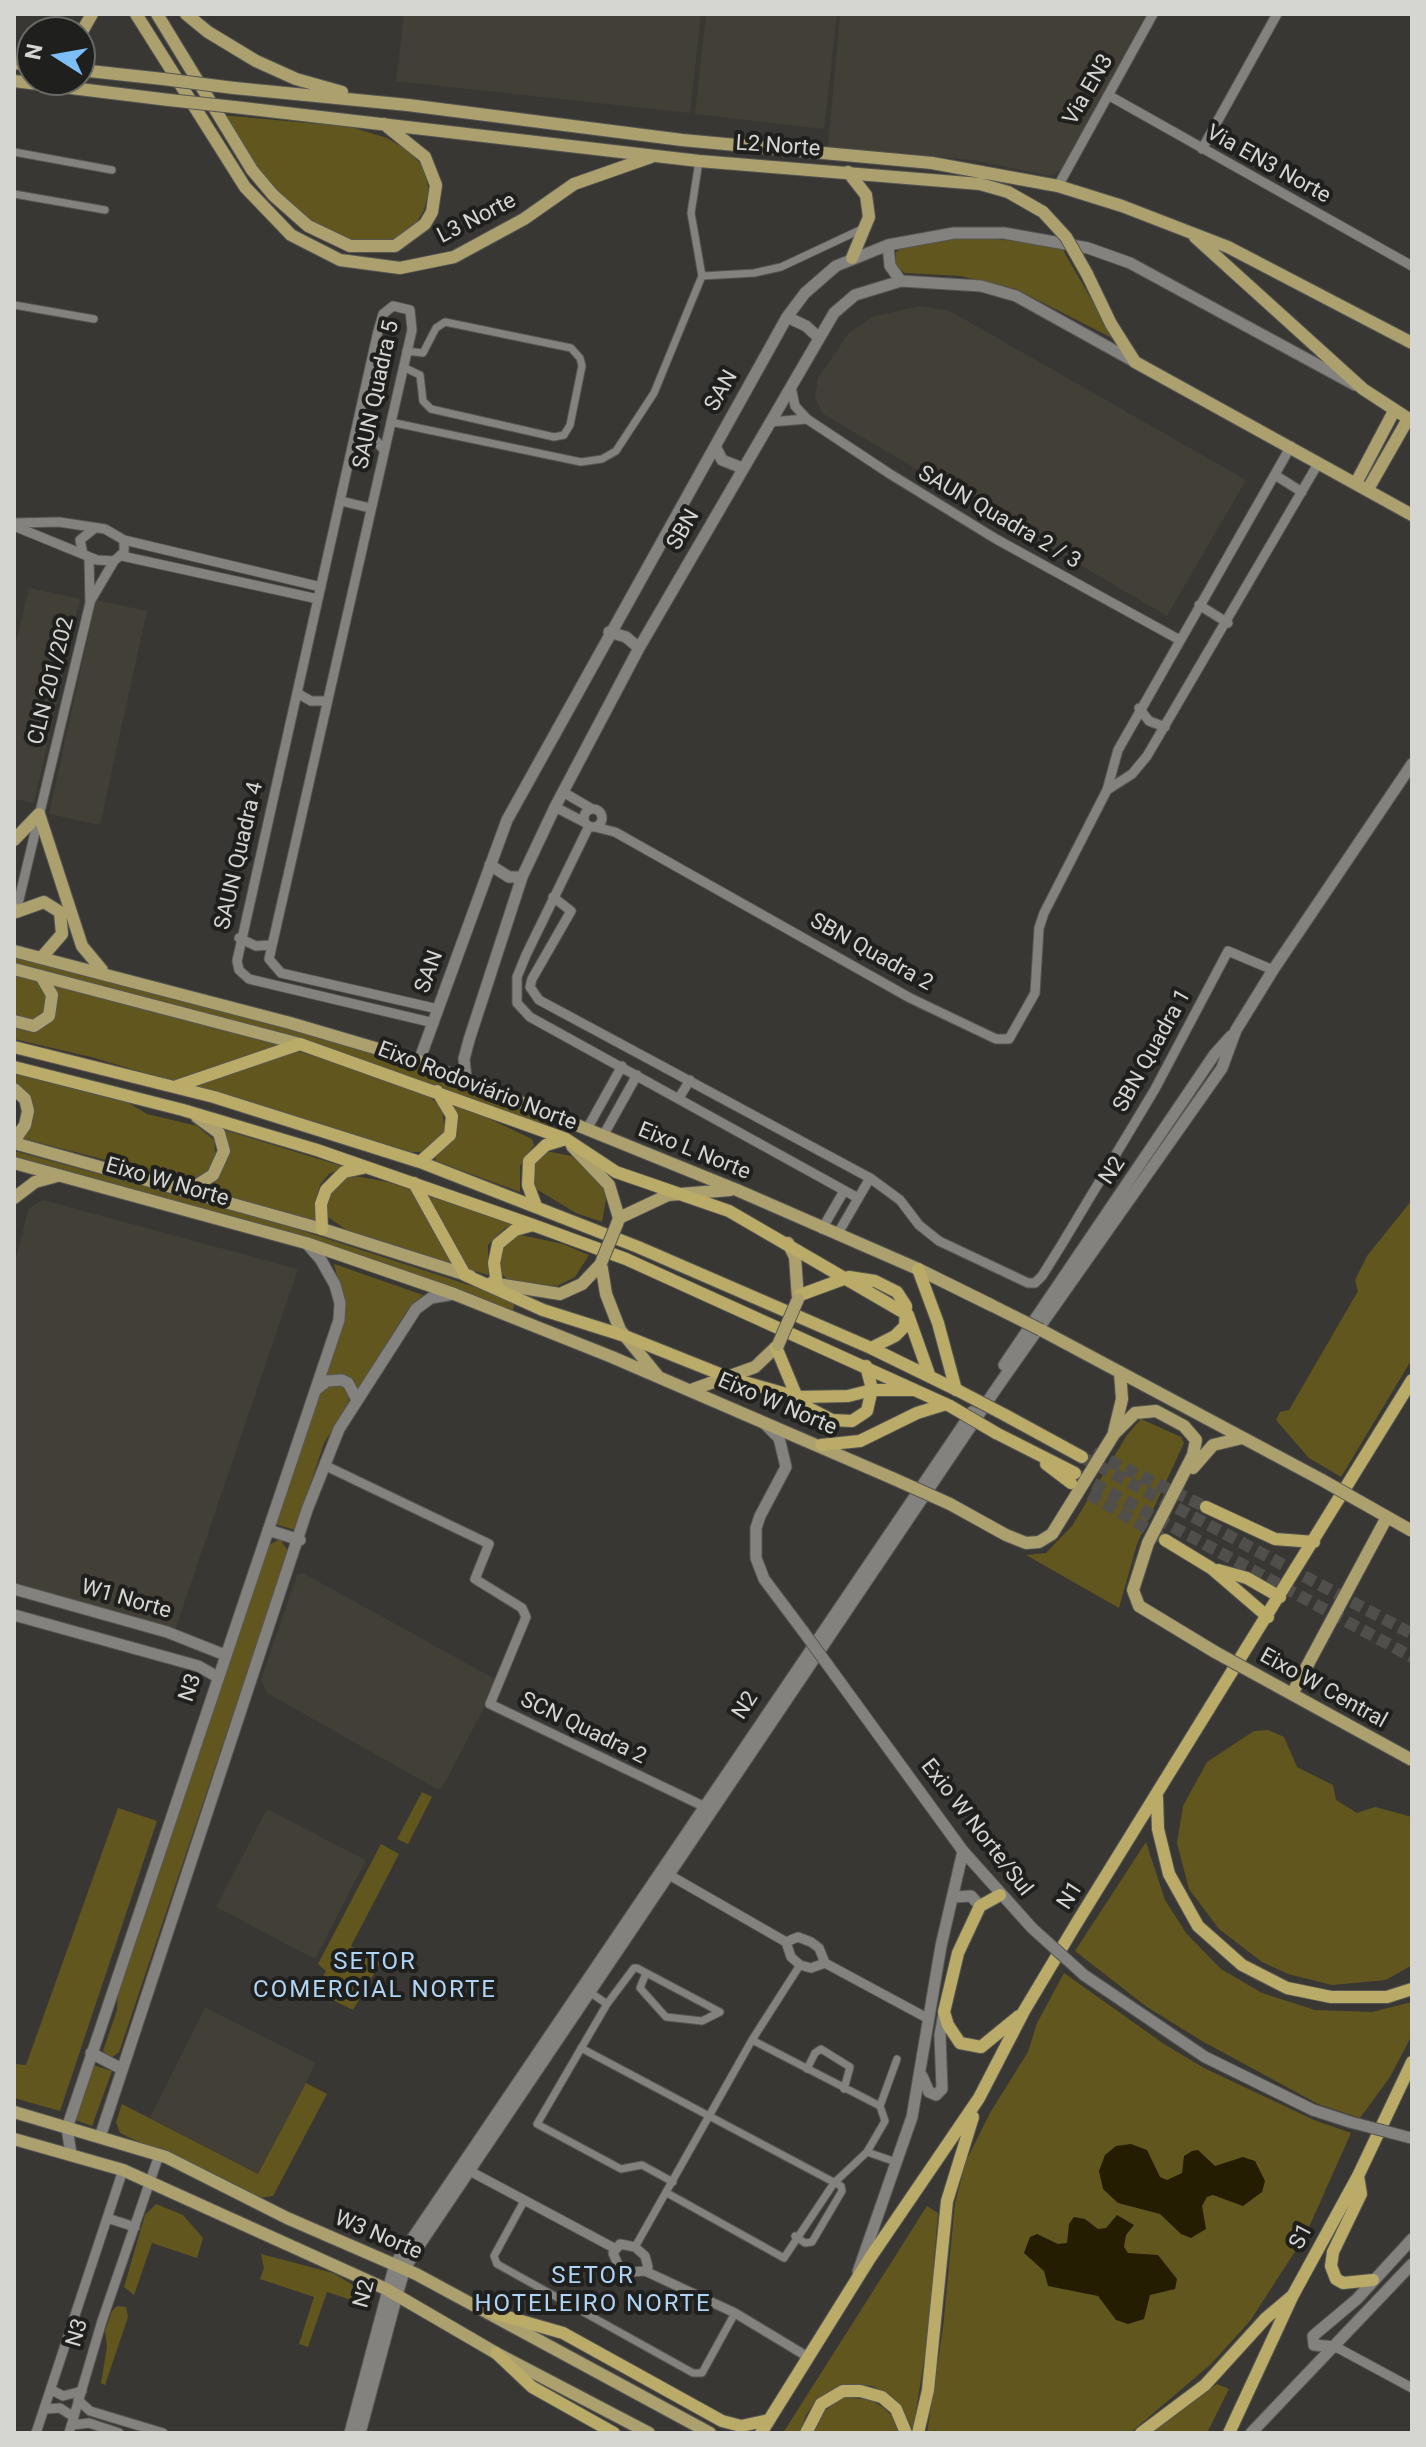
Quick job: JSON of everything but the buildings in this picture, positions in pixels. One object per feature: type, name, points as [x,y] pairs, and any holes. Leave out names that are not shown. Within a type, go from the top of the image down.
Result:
[{"type":"highway","points":[[175,1087],[300,1044]]},
{"type":"highway","name":"Eixo Rodoviário Norte","points":[[300,1044],[566,1139],[616,1172],[729,1211],[843,1277]]},
{"type":"highway","points":[[14,1047],[175,1087],[420,1162],[536,1206],[871,1348],[1085,1454]]},
{"type":"highway","points":[[14,1067],[183,1110],[371,1168],[626,1259],[920,1390],[1028,1449],[1073,1478]]},
{"type":"highway","points":[[420,1162],[435,1152],[450,1135],[452,1116],[437,1091]]},
{"type":"highway","points":[[536,1206],[528,1185],[529,1161],[546,1145],[566,1139]]},
{"type":"highway","points":[[322,1229],[321,1204],[336,1177],[352,1169],[371,1168]]},
{"type":"highway","points":[[414,1183],[465,1275],[543,1310],[625,1336],[730,1378],[797,1397],[848,1396],[872,1390],[920,1390]]},
{"type":"highway","points":[[497,1285],[494,1263],[498,1244],[515,1230],[533,1225]]},
{"type":"highway","points":[[918,1269],[938,1323],[957,1390]]},
{"type":"highway","points":[[799,1297],[843,1277],[863,1277],[887,1286],[903,1299],[930,1377]]},
{"type":"highway","points":[[871,1348],[901,1332],[908,1315]]},
{"type":"highway","points":[[777,1346],[789,1387],[819,1414],[832,1420],[852,1421],[867,1411],[872,1390],[866,1366]]},
{"type":"highway","name":"N1","points":[[761,2433],[855,2283],[979,2098],[1024,2011],[1412,1380]]},
{"type":"highway","points":[[821,1445],[860,1441],[917,1413],[948,1405]]},
{"type":"highway","points":[[1206,1507],[1275,1539],[1314,1542]]},
{"type":"highway","points":[[1165,1540],[1211,1568],[1268,1617]]},
{"type":"highway","points":[[1211,1568],[1247,1578],[1280,1597]]},
{"type":"highway","points":[[1157,1797],[1160,1839],[1169,1874],[1198,1926],[1242,1965],[1287,1988],[1331,1997],[1372,1998],[1412,1989]]},
{"type":"highway","points":[[1000,1895],[980,1906],[958,1953],[944,2012],[948,2025],[960,2043],[981,2047],[1024,2011]]},
{"type":"highway","name":"S1","points":[[1229,2433],[1293,2295],[1358,2176],[1412,2062]]},
{"type":"highway","points":[[918,2433],[928,2390],[947,2201],[979,2098]]},
{"type":"highway","points":[[1358,2176],[1361,2194],[1331,2266],[1336,2279],[1343,2283],[1373,2280]]},
{"type":"highway","points":[[1141,2433],[1205,2385],[1266,2318],[1293,2295]]},
{"type":"highway","points":[[490,2312],[563,2333],[722,2421],[741,2426],[769,2420]]},
{"type":"highway","points":[[496,2353],[532,2387],[614,2433]]},
{"type":"highway","points":[[806,2433],[821,2404],[843,2391],[860,2391],[882,2397],[896,2409],[906,2433]]},
{"type":"main road","name":"L3 Norte","points":[[136,14],[245,187],[291,235],[340,260],[372,267],[400,268],[454,257],[524,219],[574,184],[624,163],[657,155]]},
{"type":"main road","name":"L3 Norte","points":[[157,14],[252,170],[300,220],[350,246],[395,246],[425,224],[432,212],[436,185],[425,157],[382,122]]},
{"type":"main road","points":[[186,14],[229,46],[296,79],[408,105]]},
{"type":"main road","name":"L2 Norte","points":[[96,72],[408,105],[682,140],[932,163],[1058,186],[1191,233],[1363,389],[1410,420]]},
{"type":"main road","name":"L2 Norte","points":[[14,81],[699,161],[980,184],[1008,192],[1043,212],[1066,237],[1111,324],[1135,362],[1412,514]]},
{"type":"main road","points":[[848,172],[866,195],[867,226],[852,258]]},
{"type":"main road","name":"SAN","points":[[419,1061],[507,820],[787,317],[820,278],[852,258],[929,235],[1004,233],[1108,253],[1363,389]]},
{"type":"main road","points":[[1191,233],[1279,271],[1412,343]]},
{"type":"main road","points":[[888,245],[890,266],[901,281]]},
{"type":"main road","name":"SBN","points":[[466,1078],[467,1049],[522,877],[555,807],[639,648],[790,384],[818,337],[846,301],[871,288],[901,281],[957,283],[1016,296],[1135,362]]},
{"type":"main road","points":[[787,317],[806,326],[818,337]]},
{"type":"main road","points":[[1362,486],[1394,411]]},
{"type":"main road","points":[[1362,486],[1410,420]]},
{"type":"main road","points":[[715,446],[722,460],[742,468]]},
{"type":"main road","points":[[609,632],[626,637],[639,648]]},
{"type":"main road","name":"N2","points":[[400,2266],[450,2201],[466,2168],[586,1989],[671,1876],[763,1735],[776,1697],[1132,1180],[1214,1055],[1236,1030],[1412,764]]},
{"type":"main road","points":[[14,840],[39,814],[82,946],[104,973]]},
{"type":"main road","points":[[490,865],[509,877],[522,877]]},
{"type":"main road","points":[[15,914],[44,902],[60,912],[62,934],[42,957]]},
{"type":"main road","name":"Eixo L Norte","points":[[14,951],[419,1061],[737,1190],[918,1269],[1041,1330],[1412,1531]]},
{"type":"main road","points":[[14,969],[300,1044]]},
{"type":"main road","points":[[14,1021],[34,1026],[49,1016],[52,995],[41,976]]},
{"type":"main road","name":"N2","points":[[357,2432],[400,2266],[446,2186],[466,2168],[556,2042],[679,1841],[773,1712],[1222,1068],[1236,1030]]},
{"type":"main road","points":[[14,1089],[25,1099],[28,1111],[25,1125],[14,1142]]},
{"type":"main road","points":[[183,1110],[219,1133],[224,1151],[213,1175],[189,1190]]},
{"type":"main road","points":[[1154,1146],[1162,1141],[1176,1121],[1185,1119]]},
{"type":"main road","points":[[566,1139],[609,1185],[618,1221],[601,1264],[612,1313],[625,1336],[660,1377]]},
{"type":"main road","name":"Eixo W Norte","points":[[14,1142],[322,1229],[497,1285],[560,1294],[582,1284],[601,1264]]},
{"type":"main road","name":"Eixo W Norte","points":[[14,1163],[306,1243],[454,1294],[821,1445],[950,1504],[1026,1543],[1039,1542],[1059,1523],[1114,1434],[1135,1413],[1147,1410],[1184,1426],[1196,1440],[1184,1478],[1148,1543],[1134,1581],[1134,1598],[1150,1613],[1215,1652]]},
{"type":"main road","points":[[14,1198],[35,1182],[64,1175]]},
{"type":"main road","points":[[1100,1245],[1100,1235],[1132,1180]]},
{"type":"main road","points":[[618,1221],[650,1201],[677,1192],[737,1190]]},
{"type":"main road","name":"N3","points":[[71,2154],[67,2128],[91,2053],[216,1676],[339,1320],[340,1303],[329,1271],[306,1243]]},
{"type":"main road","points":[[691,1390],[755,1367],[777,1346],[799,1297],[795,1257],[788,1243]]},
{"type":"main road","points":[[100,2137],[176,1900],[324,1465],[339,1429],[416,1309],[431,1298],[454,1294]]},
{"type":"main road","points":[[1114,1434],[1122,1399],[1120,1372]]},
{"type":"main road","points":[[314,1391],[327,1381],[342,1380],[353,1390],[357,1400]]},
{"type":"main road","name":"Exio W Norte/Sul","points":[[760,1419],[779,1438],[786,1467],[760,1516],[756,1558],[764,1579],[963,1851],[1000,1895],[1084,1975],[1205,2057],[1313,2110],[1411,2138]]},
{"type":"main road","points":[[1184,1478],[1213,1445],[1242,1438]]},
{"type":"main road","points":[[1292,1694],[1387,1517]]},
{"type":"main road","points":[[268,1530],[300,1540]]},
{"type":"main road","name":"W1 Norte","points":[[14,1589],[167,1632],[225,1655]]},
{"type":"main road","name":"W1 Norte","points":[[14,1615],[198,1666],[216,1676]]},
{"type":"main road","points":[[198,1666],[203,1646]]},
{"type":"main road","name":"Eixo W Central","points":[[1215,1652],[1412,1760]]},
{"type":"main road","points":[[695,1836],[704,1817],[703,1806],[730,1785]]},
{"type":"main road","points":[[640,1901],[661,1878],[671,1876],[670,1864],[679,1841]]},
{"type":"main road","points":[[855,2283],[922,2075],[927,2018],[963,1851]]},
{"type":"main road","points":[[954,1897],[971,1896],[980,1906]]},
{"type":"main road","points":[[922,2075],[929,2092],[936,2095],[942,2089],[940,2035],[944,2012]]},
{"type":"main road","points":[[91,2053],[122,2069]]},
{"type":"main road","name":"W3 Norte","points":[[14,2112],[159,2155],[297,2223],[400,2266],[710,2433]]},
{"type":"main road","name":"W3 Norte","points":[[14,2139],[123,2170],[392,2292],[496,2353],[649,2433]]},
{"type":"main road","points":[[446,2186],[450,2201]]},
{"type":"main road","points":[[266,2235],[274,2230],[280,2214]]},
{"type":"main road","points":[[287,2245],[288,2233],[297,2223]]},
{"type":"main road","points":[[1336,2347],[1314,2345],[1313,2336],[1357,2299],[1412,2239]]},
{"type":"main road","points":[[1251,2433],[1412,2264]]},
{"type":"street","name":"Via EN3","points":[[1058,186],[1153,14]]},
{"type":"street","points":[[1202,149],[1277,14]]},
{"type":"street","name":"Via EN3 Norte","points":[[1108,95],[1412,266]]},
{"type":"street","points":[[14,152],[112,170]]},
{"type":"street","points":[[390,422],[581,462],[602,459],[616,451],[632,433],[660,381],[702,276],[691,213],[699,161]]},
{"type":"street","points":[[14,194],[105,210]]},
{"type":"street","points":[[702,276],[754,273],[781,267],[867,226]]},
{"type":"street","points":[[14,305],[94,319]]},
{"type":"street","name":"SAUN Quadra 5","points":[[318,599],[383,314],[393,306],[404,306],[413,314],[403,367],[326,701]]},
{"type":"street","points":[[403,367],[420,375],[426,406],[554,437],[564,435],[570,425],[582,366],[580,358],[571,348],[445,322],[436,328],[423,353],[406,351]]},
{"type":"street","points":[[790,384],[795,406],[807,419]]},
{"type":"street","points":[[461,437],[464,417]]},
{"type":"street","points":[[770,422],[807,419]]},
{"type":"street","name":"SAUN Quadra 2 / 3","points":[[807,419],[934,502],[1178,639]]},
{"type":"street","points":[[358,421],[384,450]]},
{"type":"street","points":[[552,458],[554,437]]},
{"type":"street","points":[[1107,790],[1115,758],[1139,708],[1291,446]]},
{"type":"street","points":[[1107,790],[1132,774],[1165,727],[1319,462]]},
{"type":"street","points":[[1275,475],[1302,492]]},
{"type":"street","points":[[341,501],[370,508]]},
{"type":"street","points":[[14,524],[59,522],[95,528],[119,535],[124,540],[321,587]]},
{"type":"street","points":[[14,524],[86,555],[118,558],[318,599]]},
{"type":"street","points":[[86,555],[80,540],[95,528]]},
{"type":"street","points":[[118,558],[124,540]]},
{"type":"street","name":"CLN 201/202","points":[[86,555],[90,603]]},
{"type":"street","name":"CLN 201/202","points":[[15,914],[90,603],[118,558]]},
{"type":"street","name":"SAUN Quadra 4","points":[[318,599],[239,938],[239,970],[249,979],[434,1023]]},
{"type":"street","points":[[1199,605],[1228,623]]},
{"type":"street","points":[[297,693],[311,701],[326,701],[269,945],[271,965],[281,973],[438,1009]]},
{"type":"street","points":[[1139,708],[1149,721],[1165,727]]},
{"type":"street","name":"SBN Quadra 2","points":[[555,807],[589,825],[615,832],[910,998],[1000,1040],[1009,1039],[1016,1031],[1035,993],[1039,928],[1107,790]]},
{"type":"street","points":[[563,792],[592,809]]},
{"type":"street","points":[[589,825],[586,811],[592,809]]},
{"type":"street","name":"SBN Quadra 2","points":[[592,809],[615,832]]},
{"type":"street","points":[[602,817],[589,825],[526,955],[515,992],[517,1003],[530,1017],[858,1198]]},
{"type":"street","points":[[553,897],[571,911],[530,987],[539,1000],[870,1178],[837,1235]]},
{"type":"street","points":[[239,938],[256,946],[269,945]]},
{"type":"street","name":"SBN Quadra 1","points":[[870,1178],[900,1200],[919,1225],[939,1241],[1015,1279],[1035,1283],[1143,1110],[1228,951],[1273,970]]},
{"type":"street","points":[[578,1043],[582,1023]]},
{"type":"street","points":[[578,1043],[594,1029]]},
{"type":"street","points":[[587,1129],[622,1066]]},
{"type":"street","points":[[603,1136],[637,1075]]},
{"type":"street","points":[[679,1098],[690,1080]]},
{"type":"street","points":[[695,1107],[705,1089]]},
{"type":"street","points":[[772,1149],[783,1130]]},
{"type":"street","points":[[788,1157],[800,1140]]},
{"type":"street","points":[[822,1229],[844,1191]]},
{"type":"street","name":"SCN Quadra 2","points":[[324,1465],[487,1542],[490,1550],[475,1579],[522,1608],[526,1617],[490,1704],[703,1806]]},
{"type":"street","points":[[671,1876],[786,1942],[791,1957],[800,1965],[811,1968],[825,1963]]},
{"type":"street","points":[[786,1942],[798,1937],[811,1942],[819,1948],[825,1963],[927,2018]]},
{"type":"street","points":[[635,2247],[752,2040],[800,1965]]},
{"type":"street","points":[[646,1973],[640,1988],[658,2012],[666,2017],[702,2021],[720,2012],[646,1973],[632,1969],[607,2004],[537,2124],[621,2169],[642,2165],[673,2182]]},
{"type":"street","points":[[586,1989],[607,2004]]},
{"type":"street","points":[[752,2040],[880,2106]]},
{"type":"street","points":[[581,2048],[711,2114],[834,2183],[842,2191],[812,2242],[805,2243],[795,2236]]},
{"type":"street","points":[[807,2069],[815,2053],[821,2049],[850,2067],[844,2089]]},
{"type":"street","points":[[667,2193],[784,2258],[795,2236],[834,2183],[867,2152],[885,2121],[880,2106],[897,2059]]},
{"type":"street","points":[[867,2152],[896,2162]]},
{"type":"street","name":"N3","points":[[72,2425],[159,2155]]},
{"type":"street","points":[[466,2168],[614,2248]]},
{"type":"street","points":[[36,2433],[123,2170]]},
{"type":"street","points":[[524,2201],[494,2256],[497,2264],[693,2373],[702,2373],[735,2313]]},
{"type":"street","points":[[107,2218],[135,2227]]},
{"type":"street","points":[[614,2248],[620,2244],[635,2247],[648,2262],[645,2271]]},
{"type":"street","points":[[614,2248],[614,2260],[619,2267],[631,2272],[645,2271],[735,2313],[808,2357]]},
{"type":"street","points":[[1336,2347],[1412,2388]]},
{"type":"street","points":[[52,2390],[63,2396],[80,2396],[90,2411],[163,2433]]},
{"type":"street","points":[[46,2409],[60,2408],[72,2425],[89,2423],[119,2433]]},
{"type":"shaded area","points":[[404,14],[701,14],[690,113],[396,81]]},
{"type":"shaded area","points":[[706,14],[837,14],[824,129],[695,114]]},
{"type":"shaded area","points":[[840,14],[1146,14],[1061,170],[1050,176],[973,160],[828,147]]},
{"type":"shaded area","points":[[221,115],[351,127],[387,138],[407,150],[423,166],[429,190],[424,210],[415,225],[392,242],[371,245],[326,234],[276,195]]},
{"type":"shaded area","points":[[967,237],[1016,241],[1063,250],[1114,339],[1016,289],[960,276],[905,273],[896,267],[896,252],[909,244]]},
{"type":"shaded area","points":[[920,306],[950,311],[1246,480],[1167,616],[823,414],[815,398],[818,378],[849,333],[872,317]]},
{"type":"shaded area","points":[[29,588],[80,599],[34,803],[14,799],[14,651]]},
{"type":"shaded area","points":[[96,600],[147,611],[100,825],[49,814]]},
{"type":"shaded area","points":[[14,956],[230,1011],[426,1069],[547,1118],[545,1125],[350,1056],[221,1017],[14,963]]},
{"type":"shaded area","points":[[14,976],[35,981],[46,991],[48,1005],[37,1023],[14,1016]]},
{"type":"shaded area","points":[[51,984],[247,1035],[380,1077],[431,1098],[442,1108],[445,1132],[424,1152],[412,1152],[91,1057],[14,1039],[14,1027],[26,1031],[40,1028]]},
{"type":"shaded area","points":[[14,1074],[127,1102],[147,1114],[197,1126],[214,1140],[216,1158],[206,1173],[187,1181],[17,1137],[28,1123],[14,1086]]},
{"type":"shaded area","points":[[454,1102],[532,1139],[534,1145],[520,1166],[520,1192],[436,1161],[435,1157],[451,1142]]},
{"type":"shaded area","points":[[218,1128],[345,1167],[329,1174],[320,1185],[316,1199],[321,1225],[198,1189],[216,1178],[224,1166]]},
{"type":"shaded area","points":[[14,1151],[269,1220],[515,1300],[513,1310],[282,1232],[14,1158]]},
{"type":"shaded area","points":[[546,1151],[571,1156],[599,1176],[607,1194],[602,1222],[576,1213],[533,1187],[530,1167]]},
{"type":"shaded area","points":[[347,1177],[388,1182],[514,1225],[505,1228],[488,1245],[488,1275],[376,1241],[348,1231],[328,1217],[328,1194]]},
{"type":"shaded area","points":[[43,1200],[298,1269],[175,1630],[14,1585],[14,1266],[29,1208]]},
{"type":"shaded area","points":[[1412,1200],[1412,1359],[1341,1477],[1309,1458],[1276,1420],[1280,1412],[1289,1410],[1358,1291],[1355,1280],[1367,1256]]},
{"type":"shaded area","points":[[513,1236],[563,1244],[589,1255],[575,1277],[557,1286],[509,1281],[500,1272],[499,1246]]},
{"type":"shaded area","points":[[334,1264],[423,1295],[408,1309],[356,1392],[341,1376],[324,1377],[345,1307]]},
{"type":"shaded area","points":[[343,1385],[348,1391],[349,1403],[324,1443],[295,1530],[275,1524],[319,1392],[323,1386]]},
{"type":"shaded area","points":[[1141,1419],[1181,1437],[1184,1443],[1137,1544],[1119,1608],[1026,1555],[1046,1553],[1072,1526],[1127,1435]]},
{"type":"shaded area","points":[[280,1539],[288,1551],[119,2052],[111,2058],[103,2051],[117,2010],[118,1989],[267,1546]]},
{"type":"shaded area","points":[[303,1573],[495,1679],[495,1687],[442,1788],[437,1789],[267,1693],[261,1680],[297,1575]]},
{"type":"shaded area","points":[[1268,1730],[1284,1737],[1297,1767],[1333,1785],[1336,1800],[1357,1813],[1375,1807],[1412,1817],[1412,1965],[1386,1980],[1332,1985],[1288,1974],[1262,1962],[1219,1929],[1189,1889],[1177,1843],[1183,1806],[1207,1762],[1254,1731]]},
{"type":"shaded area","points":[[422,1792],[432,1797],[408,1844],[397,1839]]},
{"type":"shaded area","points":[[118,1808],[157,1821],[60,2111],[14,2098],[14,2064],[26,2065]]},
{"type":"shaded area","points":[[267,1809],[366,1860],[315,1959],[216,1907]]},
{"type":"shaded area","points":[[1146,1842],[1165,1900],[1186,1933],[1221,1969],[1262,1993],[1315,2010],[1372,2012],[1412,2002],[1412,2035],[1390,2077],[1360,2118],[1318,2104],[1202,2041],[1147,2007],[1075,1951]]},
{"type":"shaded area","points":[[381,1844],[399,1854],[351,1946],[380,1963],[353,2010],[315,1991],[326,1971],[318,1964]]},
{"type":"shaded area","points":[[1064,1973],[1164,2044],[1204,2068],[1314,2120],[1351,2133],[1305,2236],[1250,2321],[1210,2365],[1130,2433],[927,2433],[943,2328],[955,2203],[966,2161],[990,2113],[1028,2052],[1037,2023]]},
{"type":"shaded area","points":[[205,2007],[316,2063],[258,2174],[150,2118]]},
{"type":"shaded area","points":[[93,2065],[112,2071],[92,2126],[75,2120]]},
{"type":"shaded area","points":[[306,2083],[327,2094],[273,2196],[257,2198],[120,2133],[116,2122],[122,2104],[258,2174]]},
{"type":"shaded area","points":[[1131,2144],[1147,2150],[1160,2177],[1167,2180],[1182,2173],[1184,2156],[1192,2151],[1198,2150],[1215,2166],[1243,2157],[1255,2161],[1265,2181],[1262,2192],[1243,2206],[1213,2195],[1207,2197],[1202,2206],[1206,2229],[1191,2238],[1181,2234],[1160,2214],[1118,2203],[1103,2189],[1099,2171],[1105,2155],[1116,2146]]},
{"type":"shaded area","points":[[156,2204],[183,2215],[203,2238],[197,2258],[152,2243],[134,2295],[124,2287],[145,2215]]},
{"type":"shaded area","points":[[927,2206],[938,2213],[928,2335],[913,2430],[899,2403],[887,2393],[872,2386],[852,2384],[816,2401],[806,2415],[800,2433],[783,2433]]},
{"type":"shaded area","points":[[1117,2215],[1134,2225],[1126,2235],[1124,2247],[1128,2253],[1158,2255],[1177,2279],[1175,2289],[1150,2295],[1144,2319],[1128,2324],[1116,2320],[1098,2296],[1048,2286],[1044,2271],[1024,2253],[1030,2237],[1037,2234],[1058,2244],[1067,2243],[1069,2224],[1074,2217],[1085,2219],[1098,2229],[1106,2228]]},
{"type":"shaded area","points":[[261,2254],[333,2273],[358,2288],[364,2298],[363,2304],[327,2292],[308,2347],[299,2344],[314,2297],[260,2279],[264,2268]]},
{"type":"shaded area","points":[[117,2306],[126,2307],[128,2317],[105,2385],[101,2383],[107,2347],[105,2331]]},
{"type":"shaded area","points":[[1217,2384],[1229,2389],[1207,2433],[1151,2433]]},
{"type":"shaded area","points":[[843,2397],[870,2400],[883,2407],[894,2418],[900,2433],[812,2433],[823,2412]]},
{"type":"tunnel","points":[[1093,1453],[1206,1507]]},
{"type":"tunnel","points":[[1082,1457],[1412,1634]]},
{"type":"tunnel","points":[[1078,1475],[1412,1657]]},
{"type":"tunnel","points":[[1074,1485],[1161,1537]]},
{"type":"district","name":"SETOR COMERCIAL NORTE","points":[[375,1977]]},
{"type":"district","name":"SETOR HOTELEIRO NORTE","points":[[593,2291]]}]
